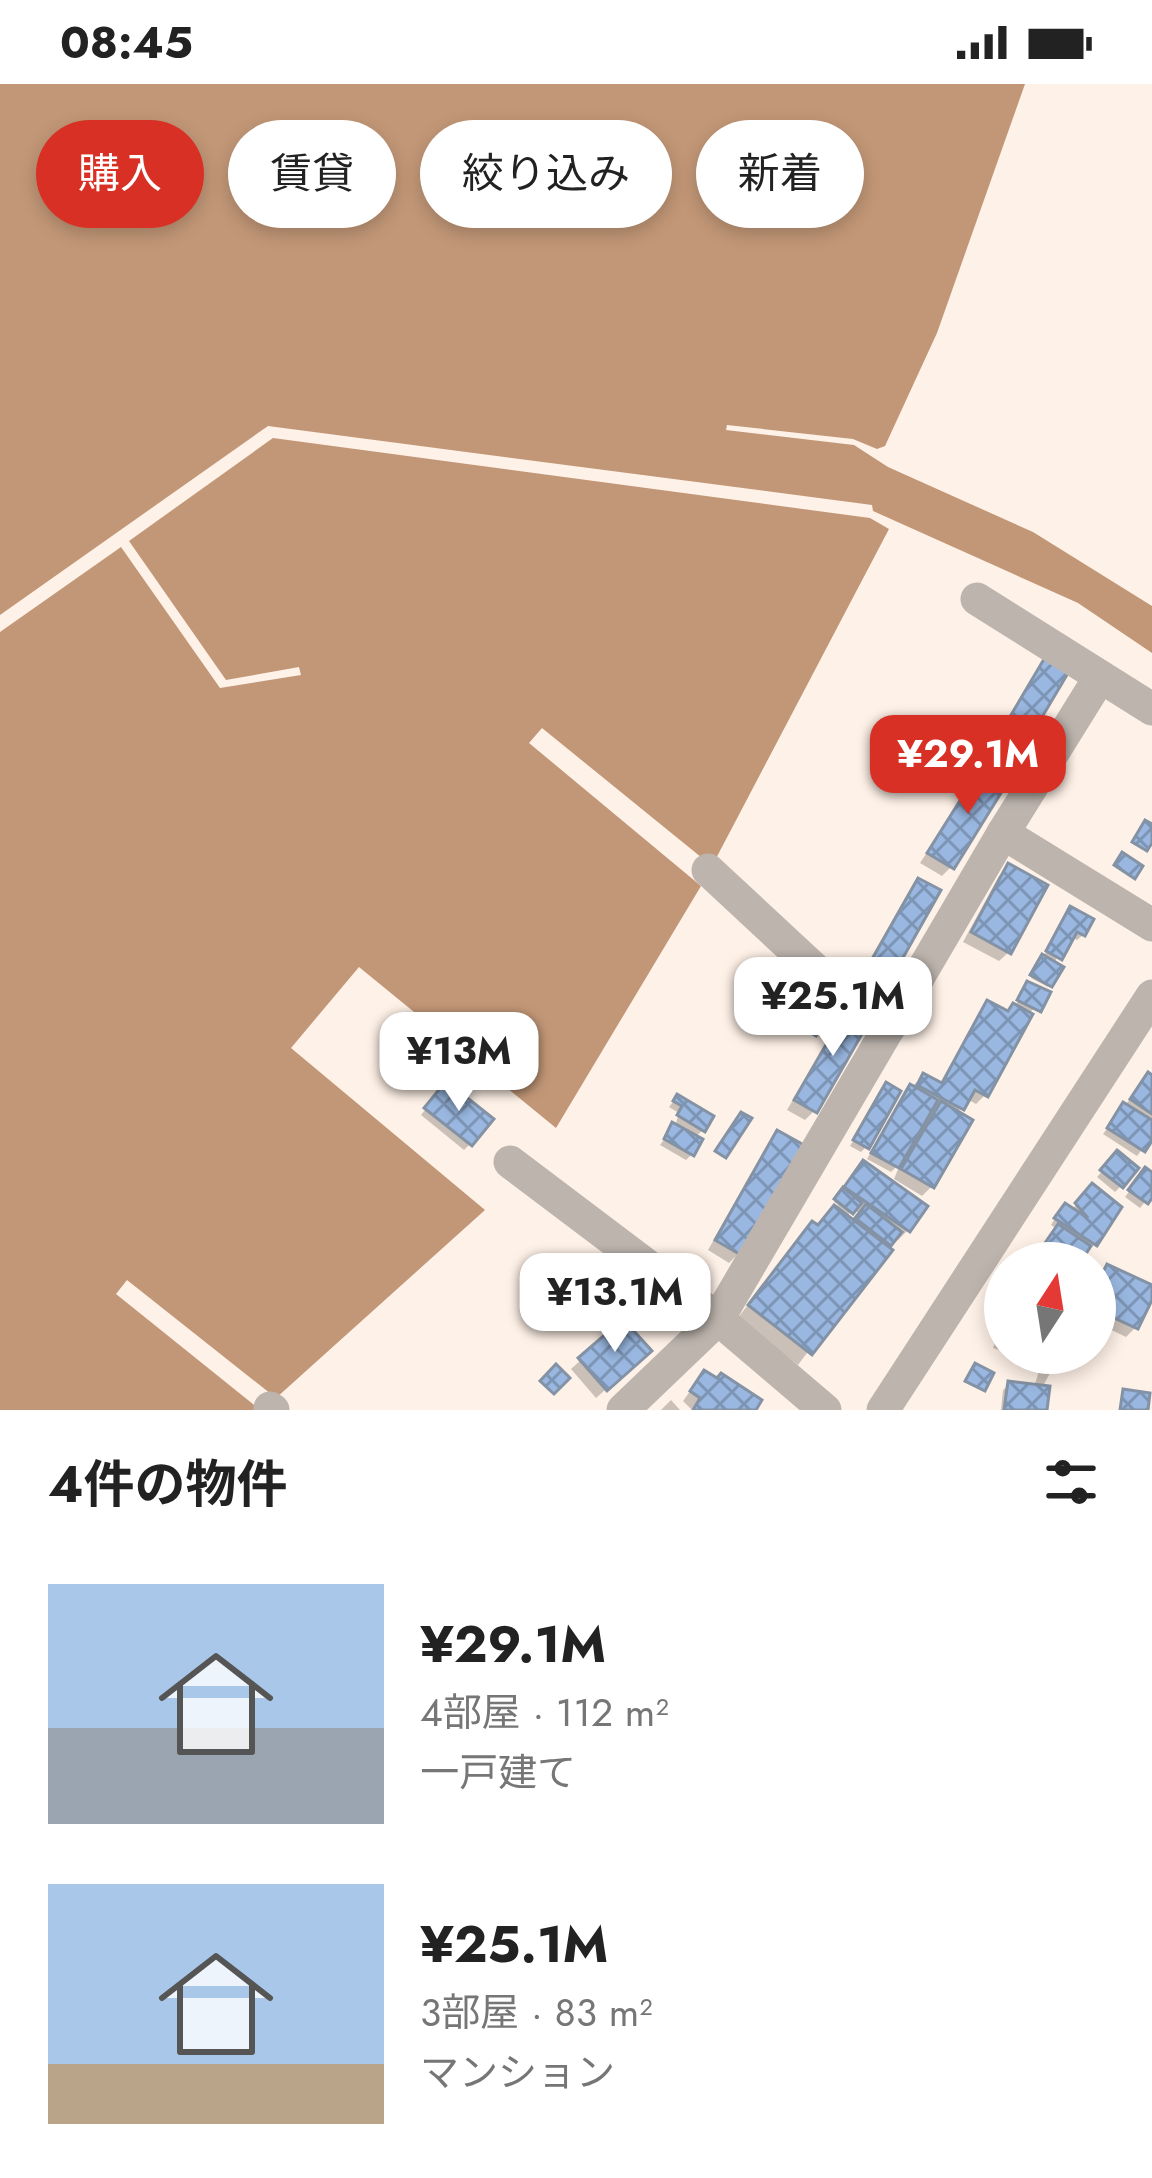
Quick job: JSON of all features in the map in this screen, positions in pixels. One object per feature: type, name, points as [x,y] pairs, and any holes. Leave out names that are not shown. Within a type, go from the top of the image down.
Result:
[{"type":"street","points":[[977,598],[1152,709]]},
{"type":"street","points":[[623,1410],[718,1319],[1100,676]]},
{"type":"street","points":[[1003,833],[1152,925]]},
{"type":"street","points":[[708,870],[834,987],[889,1028]]},
{"type":"street","points":[[894,1407],[1152,996]]},
{"type":"street","points":[[510,1162],[718,1319],[825,1410]]},
{"type":"shaded area","points":[[0,84],[1025,84],[937,333],[885,446],[877,449],[853,439],[727,425],[726,430],[854,445],[888,467],[1033,532],[1152,606],[1152,653],[1078,603],[873,511],[872,505],[268,426],[0,615]]},
{"type":"shaded area","points":[[273,438],[870,518],[889,529],[712,866],[542,728],[529,743],[701,886],[556,1128],[359,967],[291,1048],[485,1210],[276,1398],[127,1280],[116,1294],[256,1410],[0,1410],[0,632],[121,547],[220,688],[301,675],[299,667],[226,680],[129,541]]},
{"type":"building","points":[[1047,654],[1071,668],[1019,756],[995,742]]},
{"type":"building","points":[[983,764],[1009,780],[954,869],[927,853]]},
{"type":"building","points":[[1145,820],[1152,824],[1147,851],[1132,842]]},
{"type":"building","points":[[1122,852],[1143,866],[1135,879],[1114,865]]},
{"type":"building","points":[[1008,863],[1048,885],[1011,954],[971,932]]},
{"type":"building","points":[[918,878],[941,890],[877,1004],[854,991]]},
{"type":"building","points":[[1070,906],[1094,919],[1085,936],[1077,932],[1062,960],[1046,951]]},
{"type":"building","points":[[1042,954],[1064,967],[1052,987],[1030,975]]},
{"type":"building","points":[[1027,981],[1051,992],[1041,1012],[1017,1000]]},
{"type":"building","points":[[987,1000],[1008,1011],[1013,1003],[1033,1014],[988,1097],[975,1090],[964,1110],[917,1085],[923,1073],[942,1083]]},
{"type":"building","points":[[763,1001],[787,1014],[779,1030],[755,1017]]},
{"type":"building","points":[[849,1005],[871,1018],[817,1113],[794,1100]]},
{"type":"building","points":[[800,1006],[825,1019],[816,1036],[792,1022]]},
{"type":"building","points":[[1148,1072],[1152,1075],[1152,1114],[1130,1099]]},
{"type":"building","points":[[446,1081],[494,1119],[472,1146],[424,1108]]},
{"type":"building","points":[[886,1082],[901,1091],[869,1149],[853,1140]]},
{"type":"building","points":[[910,1084],[938,1100],[899,1168],[871,1153]]},
{"type":"building","points":[[677,1094],[714,1116],[705,1132],[677,1115],[682,1106],[673,1101]]},
{"type":"building","points":[[941,1101],[973,1120],[934,1188],[901,1169]]},
{"type":"building","points":[[1123,1102],[1152,1120],[1152,1141],[1145,1152],[1107,1128]]},
{"type":"building","points":[[741,1112],[752,1118],[726,1158],[715,1151]]},
{"type":"building","points":[[672,1122],[703,1139],[694,1156],[664,1139]]},
{"type":"building","points":[[777,1130],[804,1145],[741,1255],[715,1240]]},
{"type":"building","points":[[1117,1150],[1139,1168],[1123,1188],[1100,1170]]},
{"type":"building","points":[[863,1160],[928,1206],[910,1232],[844,1187]]},
{"type":"building","points":[[1145,1167],[1152,1172],[1148,1204],[1128,1190]]},
{"type":"building","points":[[1092,1183],[1122,1207],[1100,1242],[1091,1242],[1054,1218],[1065,1203],[1088,1218],[1075,1203]]},
{"type":"building","points":[[843,1187],[862,1203],[853,1214],[834,1199]]},
{"type":"building","points":[[866,1204],[902,1232],[891,1246],[855,1218]]},
{"type":"building","points":[[834,1205],[893,1250],[812,1355],[748,1305],[812,1221],[818,1225]]},
{"type":"building","points":[[1058,1224],[1085,1242],[1046,1242]]},
{"type":"building","points":[[1116,1268],[1152,1285],[1152,1300],[1138,1329],[1116,1319]]},
{"type":"building","points":[[623,1319],[652,1351],[607,1391],[578,1358]]},
{"type":"building","points":[[975,1363],[984,1368],[984,1374],[994,1374],[985,1391],[965,1381]]},
{"type":"building","points":[[556,1364],[570,1378],[554,1394],[540,1381]]},
{"type":"building","points":[[704,1370],[717,1378],[721,1373],[762,1400],[756,1410],[693,1410],[700,1398],[690,1391]]},
{"type":"building","points":[[1008,1381],[1050,1386],[1047,1410],[1004,1410]]},
{"type":"building","points":[[1123,1389],[1150,1393],[1148,1410],[1120,1410]]}]
